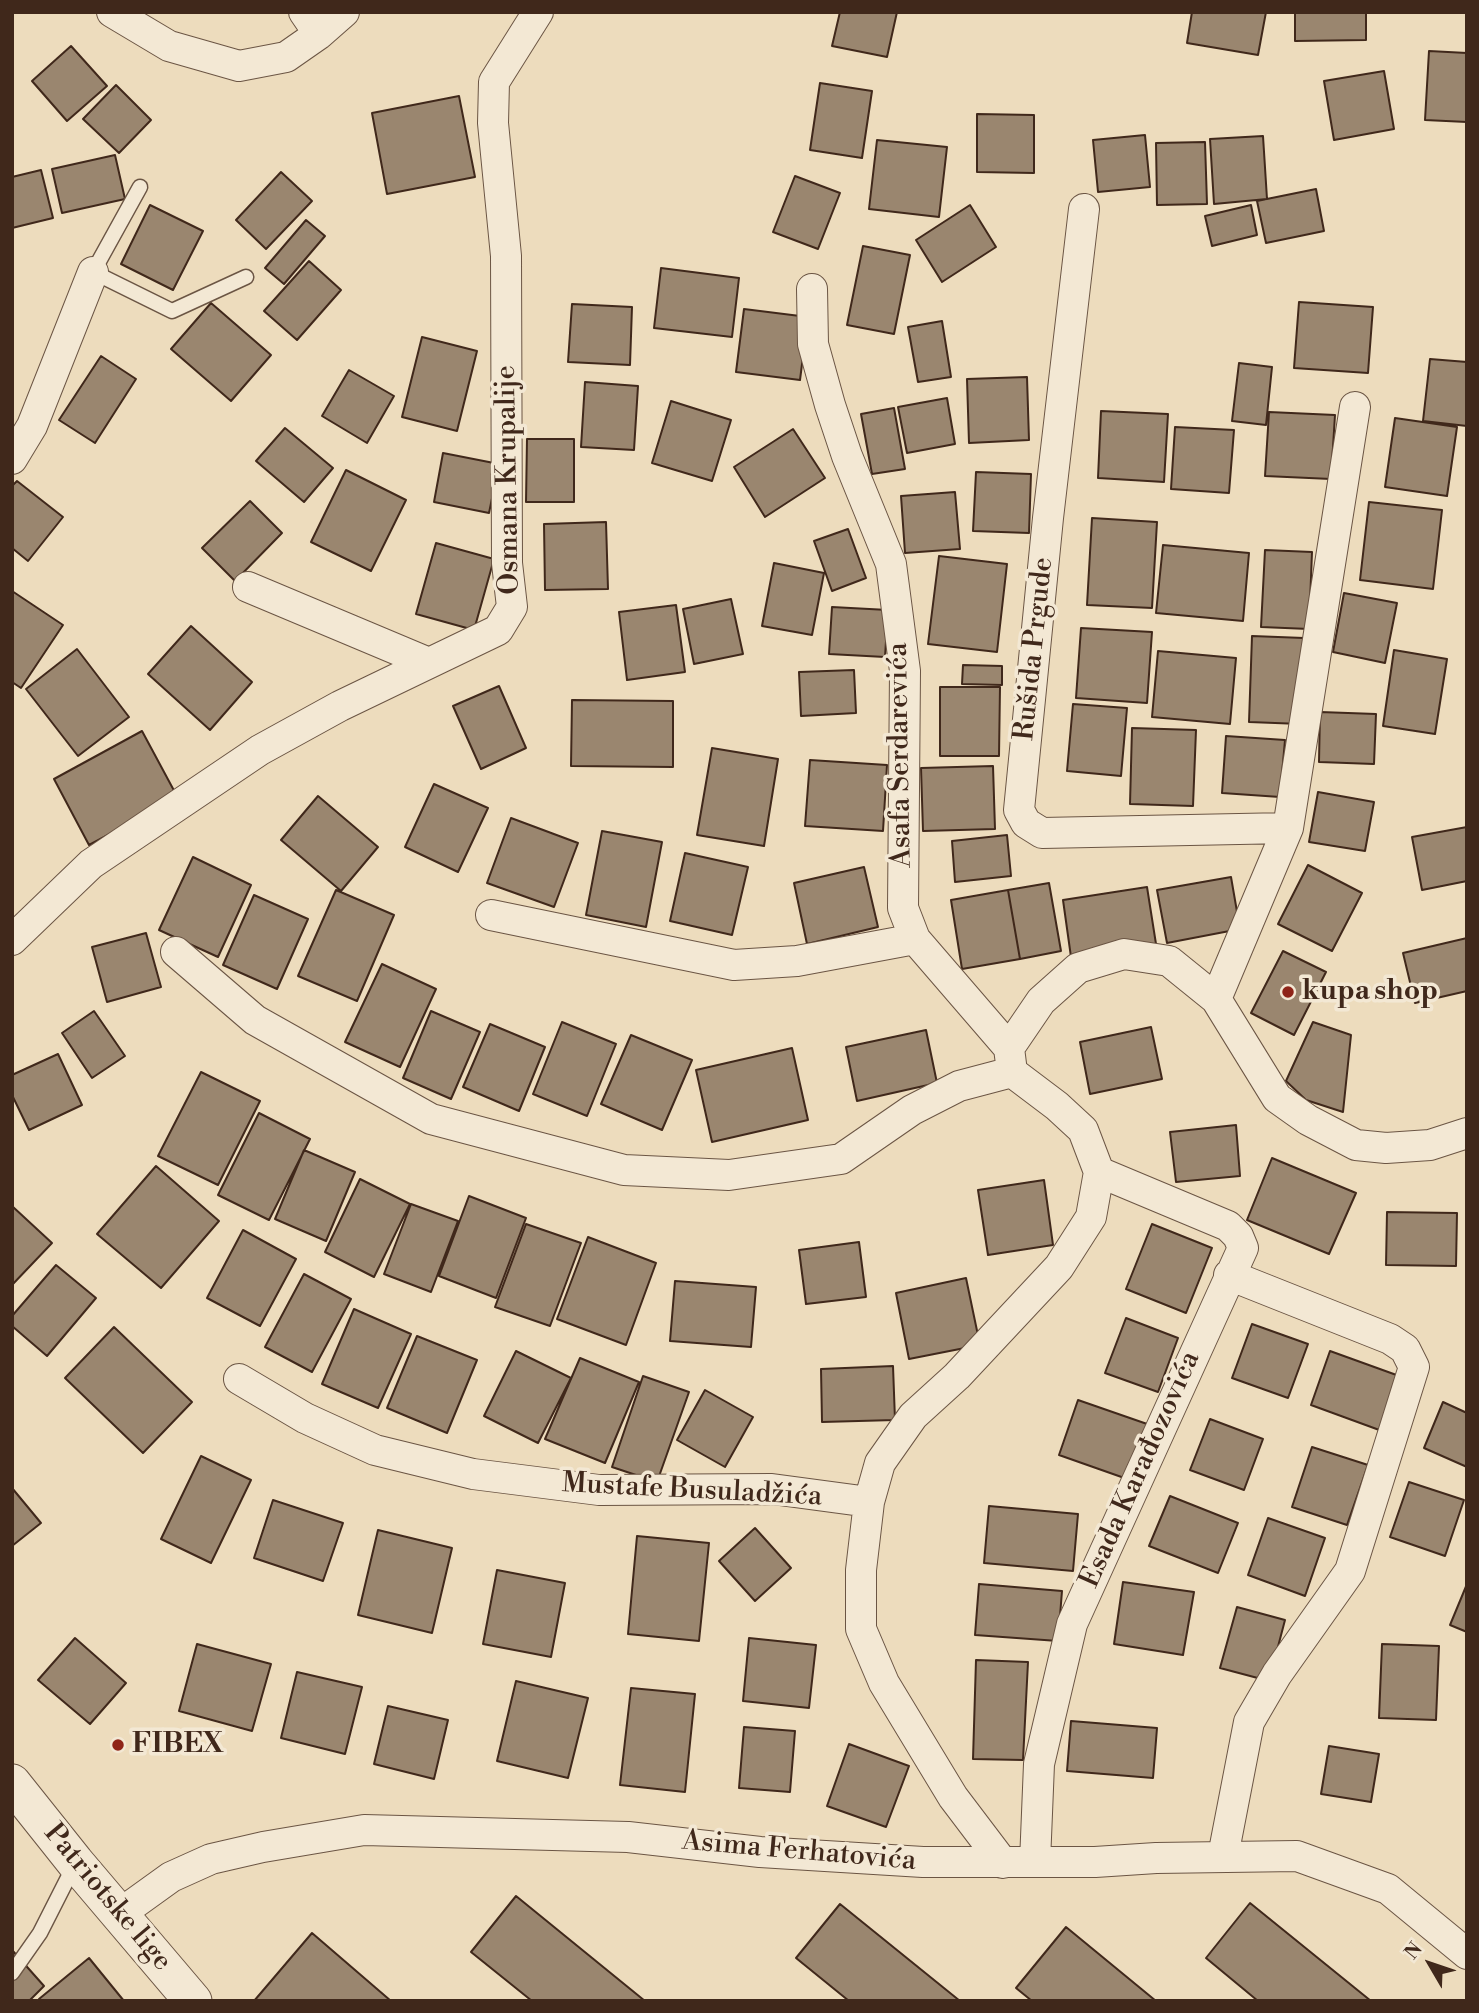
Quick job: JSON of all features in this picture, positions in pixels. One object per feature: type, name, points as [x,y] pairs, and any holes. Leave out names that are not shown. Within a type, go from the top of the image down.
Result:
[{"type":"street","points":[[112,12],[169,46],[239,66],[286,57],[312,23],[344,12]]},
{"type":"street","name":"Osmana Krupalije","points":[[12,940],[91,864],[260,750],[340,706],[498,631],[512,607],[507,562],[506,256],[493,123],[494,82],[538,12]]},
{"type":"street","name":"Rušida Prgude","points":[[1084,209],[1048,517],[1019,810],[1026,822],[1042,833],[1288,828]]},
{"type":"street","points":[[12,459],[32,426],[93,272]]},
{"type":"street","name":"Asafa Serdarevića","points":[[812,289],[813,344],[830,405],[847,456],[891,564],[905,671],[903,908],[915,939],[1011,1060]]},
{"type":"street","points":[[1216,999],[1288,828],[1355,407]]},
{"type":"street","points":[[248,586],[429,663]]},
{"type":"street","points":[[491,915],[734,965],[797,961],[915,939]]},
{"type":"street","points":[[176,952],[255,1020],[431,1119],[624,1170],[729,1175],[841,1159],[912,1110],[1011,1060],[1041,1001],[1078,968],[1124,954],[1170,961],[1216,999],[1278,1098],[1308,1120],[1356,1145],[1430,1145],[1467,1133]]},
{"type":"street","points":[[1003,1863],[953,1797],[884,1683],[861,1629],[861,1570],[869,1502],[880,1463],[913,1416],[957,1376],[1059,1267],[1091,1217],[1099,1171],[1083,1130],[1011,1060]]},
{"type":"street","name":"Esada Karađozovića","points":[[1035,1863],[1039,1763],[1072,1624],[1243,1248],[1238,1236],[1228,1226],[1099,1171]]},
{"type":"street","points":[[1223,1856],[1250,1722],[1277,1674],[1350,1571],[1414,1367],[1405,1349],[1390,1339],[1229,1275]]},
{"type":"street","name":"Mustafe Busuladžića","points":[[239,1379],[305,1418],[375,1450],[473,1474],[599,1490],[772,1489],[869,1502]]},
{"type":"street","name":"Patriotske lige","points":[[12,1783],[27,1813],[121,1913],[193,2001]]},
{"type":"street","name":"Asima Ferhatovića","points":[[121,1913],[171,1877],[211,1859],[263,1847],[364,1830],[628,1837],[760,1852],[923,1862],[1035,1863],[1297,1856],[1388,1889],[1467,1954]]},
{"type":"lane","points":[[140,187],[93,272],[172,311],[246,276]]},
{"type":"lane","points":[[12,1973],[40,1933],[75,1862]]},
{"type":"building","points":[[840,12],[897,12],[887,57],[832,46]]},
{"type":"building","points":[[1192,12],[1266,12],[1258,55],[1187,43]]},
{"type":"building","points":[[1295,12],[1366,12],[1366,40],[1295,41]]},
{"type":"building","points":[[71,46],[107,86],[67,121],[32,81]]},
{"type":"building","points":[[1429,51],[1467,53],[1467,122],[1425,120]]},
{"type":"building","points":[[1384,71],[1394,129],[1334,140],[1324,81]]},
{"type":"building","points":[[820,83],[872,91],[862,158],[810,150]]},
{"type":"building","points":[[116,85],[151,120],[119,153],[83,119]]},
{"type":"building","points":[[459,96],[475,177],[387,194],[372,113]]},
{"type":"building","points":[[977,114],[1034,115],[1034,173],[977,172]]},
{"type":"building","points":[[1145,135],[1150,187],[1098,192],[1093,140]]},
{"type":"building","points":[[1263,136],[1267,199],[1214,204],[1210,139]]},
{"type":"building","points":[[877,140],[947,147],[939,217],[869,209]]},
{"type":"building","points":[[1205,142],[1207,204],[1157,205],[1156,143]]},
{"type":"building","points":[[115,155],[125,199],[62,213],[52,169]]},
{"type":"building","points":[[41,170],[53,218],[12,228],[12,177]]},
{"type":"building","points":[[281,172],[312,201],[266,249],[236,220]]},
{"type":"building","points":[[795,176],[840,193],[818,249],[773,232]]},
{"type":"building","points":[[1316,189],[1324,231],[1266,243],[1257,201]]},
{"type":"building","points":[[150,205],[203,231],[173,290],[121,264]]},
{"type":"building","points":[[970,205],[996,247],[942,282],[916,240]]},
{"type":"building","points":[[1251,205],[1257,235],[1212,246],[1205,216]]},
{"type":"building","points":[[306,220],[325,236],[284,284],[265,268]]},
{"type":"building","points":[[863,246],[910,255],[894,334],[847,325]]},
{"type":"building","points":[[309,261],[341,290],[297,340],[264,311]]},
{"type":"building","points":[[661,268],[739,278],[732,337],[654,328]]},
{"type":"building","points":[[1299,302],[1373,307],[1368,373],[1294,368]]},
{"type":"building","points":[[211,303],[271,355],[231,401],[171,349]]},
{"type":"building","points":[[572,304],[632,307],[630,365],[568,362]]},
{"type":"building","points":[[744,309],[808,317],[800,380],[736,372]]},
{"type":"building","points":[[942,321],[951,377],[918,382],[908,327]]},
{"type":"building","points":[[422,337],[477,351],[457,431],[402,417]]},
{"type":"building","points":[[101,356],[136,379],[95,443],[59,420]]},
{"type":"building","points":[[1430,359],[1467,362],[1467,426],[1423,421]]},
{"type":"building","points":[[1239,363],[1272,367],[1266,425],[1232,421]]},
{"type":"building","points":[[349,370],[394,396],[367,443],[322,416]]},
{"type":"building","points":[[1027,377],[1029,440],[969,443],[967,379]]},
{"type":"building","points":[[585,382],[638,386],[634,450],[581,447]]},
{"type":"building","points":[[947,398],[955,444],[907,453],[898,407]]},
{"type":"building","points":[[671,401],[731,420],[712,481],[652,463]]},
{"type":"building","points":[[894,408],[905,469],[872,474],[861,414]]},
{"type":"building","points":[[1101,411],[1168,414],[1164,482],[1098,478]]},
{"type":"building","points":[[1269,412],[1335,415],[1331,479],[1265,476]]},
{"type":"building","points":[[1395,418],[1457,427],[1447,496],[1385,487]]},
{"type":"building","points":[[1175,427],[1234,430],[1229,493],[1171,489]]},
{"type":"building","points":[[285,428],[333,468],[304,502],[256,461]]},
{"type":"building","points":[[793,429],[825,478],[765,517],[734,467]]},
{"type":"building","points":[[527,439],[574,439],[574,502],[526,502]]},
{"type":"building","points":[[443,453],[499,464],[489,513],[434,502]]},
{"type":"building","points":[[346,470],[406,500],[371,571],[311,542]]},
{"type":"building","points":[[976,472],[1031,474],[1029,533],[973,531]]},
{"type":"building","points":[[17,481],[63,517],[28,561],[12,548],[12,486]]},
{"type":"building","points":[[955,492],[960,549],[905,553],[901,496]]},
{"type":"building","points":[[250,501],[282,533],[235,581],[202,548]]},
{"type":"building","points":[[1369,502],[1442,510],[1433,589],[1360,580]]},
{"type":"building","points":[[1092,518],[1157,522],[1152,608],[1087,605]]},
{"type":"building","points":[[606,522],[608,589],[545,590],[544,524]]},
{"type":"building","points":[[848,529],[866,578],[832,591],[814,541]]},
{"type":"building","points":[[436,543],[494,559],[474,630],[416,614]]},
{"type":"building","points":[[1163,545],[1249,553],[1243,621],[1156,613]]},
{"type":"building","points":[[1265,550],[1312,552],[1309,629],[1261,627]]},
{"type":"building","points":[[939,556],[1007,564],[997,652],[928,644]]},
{"type":"building","points":[[774,563],[824,573],[812,635],[762,626]]},
{"type":"building","points":[[12,591],[63,625],[21,688],[12,682]]},
{"type":"building","points":[[1344,593],[1397,603],[1385,663],[1333,652]]},
{"type":"building","points":[[731,599],[743,654],[694,664],[683,609]]},
{"type":"building","points":[[676,605],[685,672],[627,680],[619,612]]},
{"type":"building","points":[[832,607],[888,610],[885,657],[829,654]]},
{"type":"building","points":[[191,626],[252,682],[210,730],[148,674]]},
{"type":"building","points":[[1081,628],[1152,632],[1147,703],[1076,698]]},
{"type":"building","points":[[1252,636],[1304,638],[1301,724],[1249,722]]},
{"type":"building","points":[[77,649],[129,717],[78,756],[26,689]]},
{"type":"building","points":[[1394,650],[1447,659],[1435,734],[1383,726]]},
{"type":"building","points":[[1158,651],[1236,658],[1230,724],[1152,717]]},
{"type":"building","points":[[963,665],[1002,666],[1002,685],[962,684]]},
{"type":"building","points":[[854,670],[856,713],[801,716],[799,672]]},
{"type":"building","points":[[499,686],[526,748],[481,769],[453,706]]},
{"type":"building","points":[[940,687],[1000,687],[999,756],[940,756]]},
{"type":"building","points":[[572,700],[673,701],[673,767],[571,766]]},
{"type":"building","points":[[1073,704],[1127,708],[1121,776],[1067,771]]},
{"type":"building","points":[[1320,712],[1376,714],[1374,764],[1319,762]]},
{"type":"building","points":[[1132,728],[1196,730],[1193,806],[1130,804]]},
{"type":"building","points":[[142,731],[178,798],[89,845],[54,779]]},
{"type":"building","points":[[1226,736],[1285,740],[1280,797],[1222,793]]},
{"type":"building","points":[[712,748],[778,759],[764,846],[697,835]]},
{"type":"building","points":[[810,760],[887,765],[883,831],[805,826]]},
{"type":"building","points":[[993,766],[995,829],[923,831],[921,768]]},
{"type":"building","points":[[434,784],[488,808],[458,872],[405,847]]},
{"type":"building","points":[[1318,792],[1374,802],[1365,851],[1309,842]]},
{"type":"building","points":[[318,796],[378,847],[341,891],[281,840]]},
{"type":"building","points":[[511,818],[578,843],[554,907],[487,883]]},
{"type":"building","points":[[1467,827],[1467,881],[1422,890],[1412,837]]},
{"type":"building","points":[[602,831],[662,842],[646,927],[586,915]]},
{"type":"building","points":[[1007,835],[1011,876],[955,882],[952,841]]},
{"type":"building","points":[[685,853],[748,867],[732,935],[670,921]]},
{"type":"building","points":[[193,857],[251,885],[218,957],[159,930]]},
{"type":"building","points":[[1308,865],[1362,893],[1332,951],[1278,924]]},
{"type":"building","points":[[864,867],[878,927],[807,944],[794,883]]},
{"type":"building","points":[[1231,877],[1240,929],[1167,943],[1157,890]]},
{"type":"building","points":[[1049,883],[1061,951],[1020,959],[1008,890]]},
{"type":"building","points":[[1147,887],[1156,944],[1071,957],[1063,900]]},
{"type":"building","points":[[336,890],[394,915],[357,1001],[298,976]]},
{"type":"building","points":[[1008,890],[1020,959],[962,969],[951,900]]},
{"type":"building","points":[[254,895],[308,919],[277,989],[223,965]]},
{"type":"building","points":[[146,933],[161,987],[107,1002],[92,947]]},
{"type":"building","points":[[1467,938],[1467,991],[1415,1003],[1403,953]]},
{"type":"building","name":"kupa shop","points":[[1283,951],[1326,972],[1294,1035],[1251,1013]]},
{"type":"building","points":[[382,964],[436,989],[400,1067],[345,1042]]},
{"type":"building","points":[[94,1011],[125,1056],[92,1078],[62,1033]]},
{"type":"building","points":[[431,1011],[480,1032],[451,1099],[403,1078]]},
{"type":"building","points":[[562,1022],[616,1044],[587,1116],[533,1094]]},
{"type":"building","points":[[1313,1022],[1351,1035],[1343,1112],[1306,1100],[1286,1081]]},
{"type":"building","points":[[490,1024],[545,1047],[519,1111],[463,1087]]},
{"type":"building","points":[[1151,1027],[1162,1079],[1090,1094],[1080,1042]]},
{"type":"building","points":[[926,1030],[937,1083],[857,1101],[846,1047]]},
{"type":"building","points":[[631,1035],[692,1060],[662,1130],[601,1104]]},
{"type":"building","points":[[792,1048],[808,1120],[712,1142],[696,1070]]},
{"type":"building","points":[[58,1054],[82,1105],[29,1130],[12,1095],[12,1075]]},
{"type":"building","points":[[201,1072],[260,1101],[218,1185],[158,1156]]},
{"type":"building","points":[[259,1113],[310,1139],[269,1220],[218,1195]]},
{"type":"building","points":[[1236,1125],[1240,1176],[1176,1182],[1170,1132]]},
{"type":"building","points":[[304,1150],[355,1172],[326,1241],[275,1219]]},
{"type":"building","points":[[1272,1158],[1356,1193],[1329,1254],[1247,1220]]},
{"type":"building","points":[[156,1166],[219,1221],[161,1288],[97,1234]]},
{"type":"building","points":[[360,1179],[410,1204],[374,1277],[325,1252]]},
{"type":"building","points":[[1044,1180],[1053,1245],[988,1255],[978,1190]]},
{"type":"building","points":[[469,1196],[526,1218],[496,1298],[439,1276]]},
{"type":"building","points":[[411,1204],[458,1221],[431,1292],[384,1274]]},
{"type":"building","points":[[12,1206],[52,1243],[12,1285]]},
{"type":"building","points":[[1387,1212],[1457,1213],[1456,1266],[1386,1265]]},
{"type":"building","points":[[526,1224],[581,1243],[550,1326],[495,1307]]},
{"type":"building","points":[[1152,1224],[1212,1248],[1186,1313],[1126,1289]]},
{"type":"building","points":[[243,1230],[296,1259],[260,1326],[207,1298]]},
{"type":"building","points":[[588,1237],[656,1263],[626,1345],[557,1319]]},
{"type":"building","points":[[859,1242],[866,1297],[806,1304],[799,1250]]},
{"type":"building","points":[[56,1265],[96,1298],[47,1356],[12,1326],[12,1316]]},
{"type":"building","points":[[304,1274],[351,1299],[312,1372],[265,1347]]},
{"type":"building","points":[[966,1278],[980,1345],[909,1359],[896,1293]]},
{"type":"building","points":[[675,1281],[756,1287],[751,1347],[670,1341]]},
{"type":"building","points":[[354,1309],[411,1334],[378,1408],[322,1384]]},
{"type":"building","points":[[1126,1318],[1178,1338],[1158,1392],[1105,1373]]},
{"type":"building","points":[[1252,1324],[1308,1344],[1288,1398],[1232,1378]]},
{"type":"building","points":[[114,1327],[192,1402],[143,1453],[65,1378]]},
{"type":"building","points":[[417,1336],[477,1360],[447,1433],[387,1408]]},
{"type":"building","points":[[516,1351],[571,1378],[538,1443],[484,1416]]},
{"type":"building","points":[[1330,1351],[1402,1377],[1382,1431],[1311,1405]]},
{"type":"building","points":[[580,1358],[639,1382],[605,1463],[545,1439]]},
{"type":"building","points":[[893,1366],[895,1420],[822,1422],[821,1369]]},
{"type":"building","points":[[643,1376],[689,1392],[657,1482],[612,1467]]},
{"type":"building","points":[[705,1390],[753,1417],[725,1467],[677,1440]]},
{"type":"building","points":[[1078,1400],[1150,1425],[1130,1480],[1059,1455]]},
{"type":"building","points":[[1443,1402],[1467,1413],[1467,1467],[1424,1448]]},
{"type":"building","points":[[1210,1419],[1263,1439],[1244,1490],[1190,1470]]},
{"type":"building","points":[[1312,1447],[1368,1465],[1347,1525],[1292,1507]]},
{"type":"building","points":[[201,1456],[251,1480],[211,1563],[161,1539]]},
{"type":"building","points":[[1409,1482],[1464,1500],[1445,1556],[1390,1537]]},
{"type":"building","points":[[12,1488],[41,1523],[12,1546]]},
{"type":"building","points":[[1170,1496],[1238,1523],[1218,1573],[1149,1546]]},
{"type":"building","points":[[273,1500],[343,1523],[323,1581],[254,1558]]},
{"type":"building","points":[[989,1506],[1078,1514],[1073,1571],[984,1563]]},
{"type":"building","points":[[1268,1518],[1325,1538],[1305,1596],[1248,1575]]},
{"type":"building","points":[[755,1528],[791,1568],[755,1601],[719,1561]]},
{"type":"building","points":[[378,1530],[452,1548],[432,1633],[358,1615]]},
{"type":"building","points":[[637,1536],[709,1543],[699,1641],[628,1634]]},
{"type":"building","points":[[497,1570],[565,1583],[551,1657],[483,1644]]},
{"type":"building","points":[[1123,1582],[1194,1592],[1183,1655],[1114,1644]]},
{"type":"building","points":[[979,1584],[1062,1591],[1058,1641],[975,1635]]},
{"type":"building","points":[[1467,1584],[1467,1632],[1450,1625]]},
{"type":"building","points":[[1237,1607],[1285,1620],[1269,1681],[1220,1668]]},
{"type":"building","points":[[75,1638],[126,1683],[90,1724],[38,1680]]},
{"type":"building","points":[[749,1638],[816,1645],[809,1708],[743,1701]]},
{"type":"building","points":[[197,1644],[271,1664],[252,1731],[179,1711]]},
{"type":"building","points":[[1382,1644],[1439,1646],[1436,1720],[1379,1718]]},
{"type":"building","points":[[976,1660],[1028,1662],[1023,1760],[973,1759]]},
{"type":"building","points":[[297,1672],[362,1687],[345,1754],[281,1738]]},
{"type":"building","points":[[516,1681],[588,1698],[568,1778],[497,1761]]},
{"type":"building","points":[[631,1688],[695,1694],[685,1792],[620,1785]]},
{"type":"building","points":[[388,1706],[448,1720],[434,1779],[374,1764]]},
{"type":"building","points":[[1071,1721],[1157,1728],[1153,1778],[1067,1771]]},
{"type":"building","points":[[744,1727],[795,1731],[790,1792],[739,1788]]},
{"type":"building","points":[[849,1744],[909,1766],[886,1827],[827,1806]]},
{"type":"building","points":[[1329,1746],[1379,1754],[1371,1802],[1321,1794]]},
{"type":"building","points":[[516,1896],[645,2001],[532,2001],[471,1952]]},
{"type":"building","points":[[1250,1903],[1371,2001],[1258,2001],[1206,1958]]},
{"type":"building","points":[[840,1904],[960,2001],[849,2001],[796,1958]]},
{"type":"building","points":[[1066,1927],[1156,2001],[1032,2001],[1016,1988]]},
{"type":"building","points":[[312,1933],[391,2001],[254,2001]]},
{"type":"building","points":[[12,1950],[44,1986],[29,2001],[12,2001]]},
{"type":"building","points":[[89,1958],[124,2001],[39,1999]]},
{"type":"place","name":"kupa shop","points":[[1288,992]]},
{"type":"place","name":"FIBEX","points":[[118,1745]]}]
